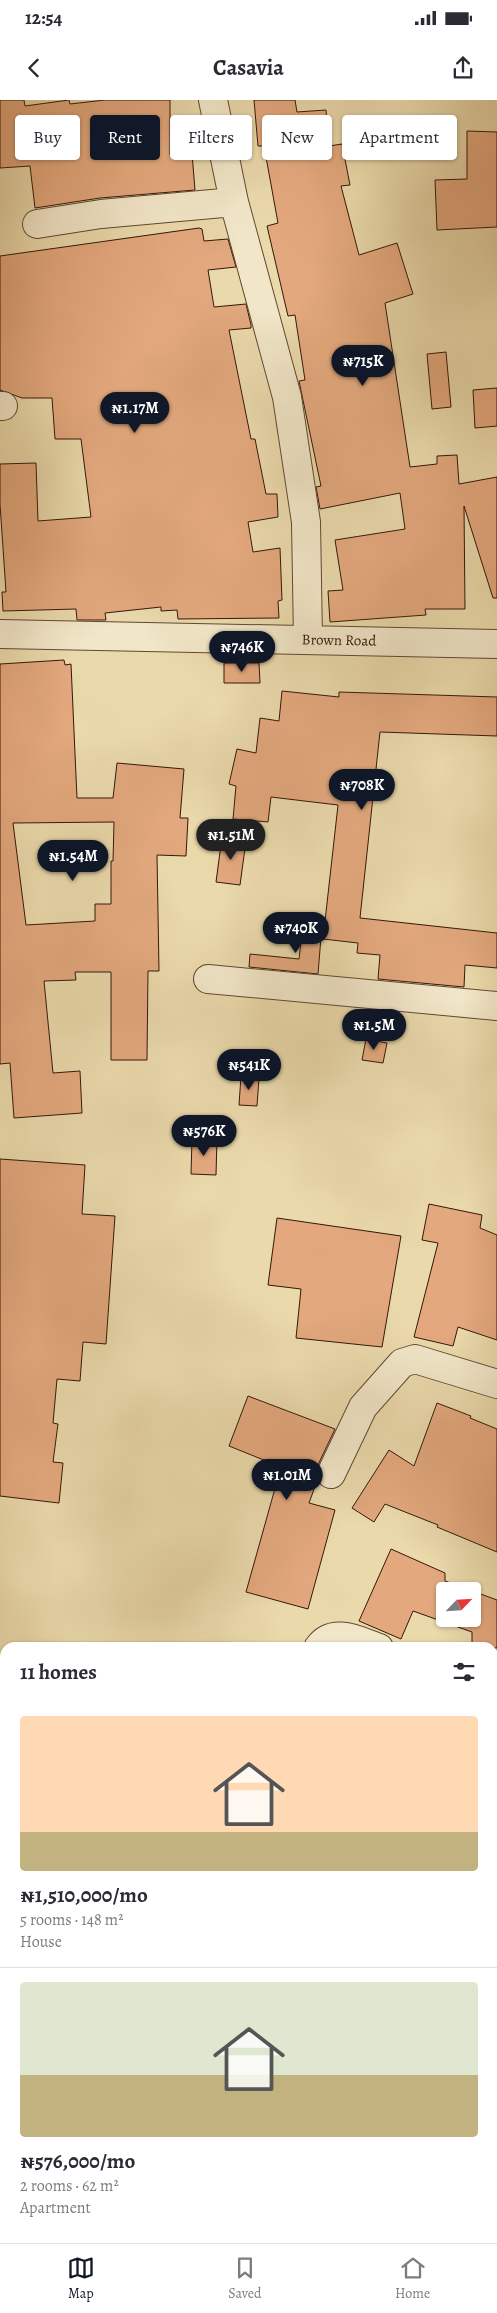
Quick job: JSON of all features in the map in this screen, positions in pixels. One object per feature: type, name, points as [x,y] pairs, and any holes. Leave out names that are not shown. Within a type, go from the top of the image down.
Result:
[{"type":"street","points":[[213,100],[234,202],[287,397],[306,522],[308,639]]},
{"type":"street","points":[[36,224],[101,214],[234,202]]},
{"type":"street","name":"Brown Road","points":[[0,634],[497,644]]},
{"type":"street","points":[[208,979],[497,1006]]},
{"type":"street","points":[[331,1474],[363,1408],[402,1363],[415,1359],[497,1384]]},
{"type":"street","points":[[323,1642],[326,1638],[340,1635],[361,1642]]},
{"type":"building","points":[[0,100],[24,100],[25,106],[69,100],[70,104],[105,100],[170,100],[170,160],[193,160],[195,190],[100,198],[35,208],[30,166],[0,168]]},
{"type":"building","points":[[254,100],[295,100],[297,112],[326,110],[326,115],[262,115],[262,146],[258,146]]},
{"type":"building","points":[[467,131],[497,132],[497,227],[437,230],[435,180],[467,179]]},
{"type":"building","points":[[342,144],[342,160],[345,160],[350,185],[341,186],[359,255],[397,243],[413,294],[385,303],[410,467],[437,464],[437,456],[457,455],[459,484],[497,477],[497,598],[493,598],[464,506],[465,609],[425,609],[426,615],[330,622],[328,591],[343,590],[335,540],[405,529],[400,493],[320,509],[316,487],[321,486],[299,381],[305,380],[295,315],[288,316],[267,226],[278,223],[267,160],[332,160],[332,146]]},
{"type":"building","points":[[202,229],[204,241],[228,239],[236,267],[208,270],[214,307],[246,304],[251,325],[251,328],[229,330],[251,439],[255,439],[266,494],[277,494],[278,517],[248,522],[253,552],[280,548],[282,600],[278,601],[279,618],[178,619],[177,610],[161,611],[161,607],[105,613],[106,620],[77,620],[76,609],[3,611],[2,592],[6,592],[0,504],[0,464],[36,463],[38,521],[91,517],[81,439],[55,439],[52,398],[22,398],[0,390],[0,256]]},
{"type":"building","points":[[446,352],[451,407],[432,409],[427,354]]},
{"type":"building","points":[[497,388],[497,426],[475,428],[473,390]]},
{"type":"building","points":[[64,660],[65,665],[71,664],[77,798],[113,798],[117,763],[184,769],[180,818],[188,818],[186,856],[157,855],[159,971],[148,971],[147,1060],[111,1060],[111,972],[75,972],[76,980],[44,981],[53,1073],[80,1071],[82,1113],[14,1118],[10,1063],[0,1064],[0,664]],"holes":[[[114,822],[113,861],[111,861],[111,904],[95,904],[95,921],[26,925],[13,823]]]},
{"type":"building","points":[[224,663],[259,663],[260,683],[224,683]]},
{"type":"building","points":[[282,691],[339,697],[339,692],[497,697],[497,736],[380,732],[360,918],[497,933],[497,968],[465,965],[464,987],[378,979],[380,955],[357,953],[358,943],[323,939],[338,805],[271,797],[268,822],[233,819],[236,786],[229,784],[237,749],[256,753],[260,718],[279,721]]},
{"type":"building","points":[[222,837],[246,841],[240,885],[216,882]]},
{"type":"building","points":[[303,923],[322,925],[318,974],[249,967],[250,954],[299,959]]},
{"type":"building","points":[[366,1039],[387,1043],[383,1063],[362,1060]]},
{"type":"building","points":[[241,1076],[259,1078],[257,1106],[239,1105]]},
{"type":"building","points":[[192,1139],[217,1139],[216,1175],[191,1174]]},
{"type":"building","points":[[0,1159],[85,1165],[82,1214],[115,1216],[106,1344],[83,1342],[80,1381],[57,1379],[53,1423],[58,1424],[53,1462],[63,1463],[59,1503],[0,1496]]},
{"type":"building","points":[[429,1204],[482,1215],[480,1228],[497,1235],[497,1340],[458,1327],[453,1346],[414,1337],[438,1243],[422,1240]]},
{"type":"building","points":[[277,1218],[401,1236],[382,1347],[296,1338],[301,1289],[268,1285]]},
{"type":"building","points":[[248,1396],[335,1429],[317,1467],[315,1475],[317,1481],[309,1503],[335,1510],[308,1609],[246,1592],[281,1467],[229,1446]]},
{"type":"building","points":[[437,1403],[471,1416],[470,1418],[497,1429],[497,1552],[437,1527],[438,1525],[385,1504],[374,1522],[352,1508],[389,1450],[414,1466]]},
{"type":"building","points":[[391,1549],[445,1573],[445,1581],[448,1582],[436,1582],[436,1619],[413,1611],[401,1639],[359,1621]]},
{"type":"building","points":[[481,1594],[497,1600],[497,1642],[472,1642],[472,1632],[461,1628],[481,1628]]}]
